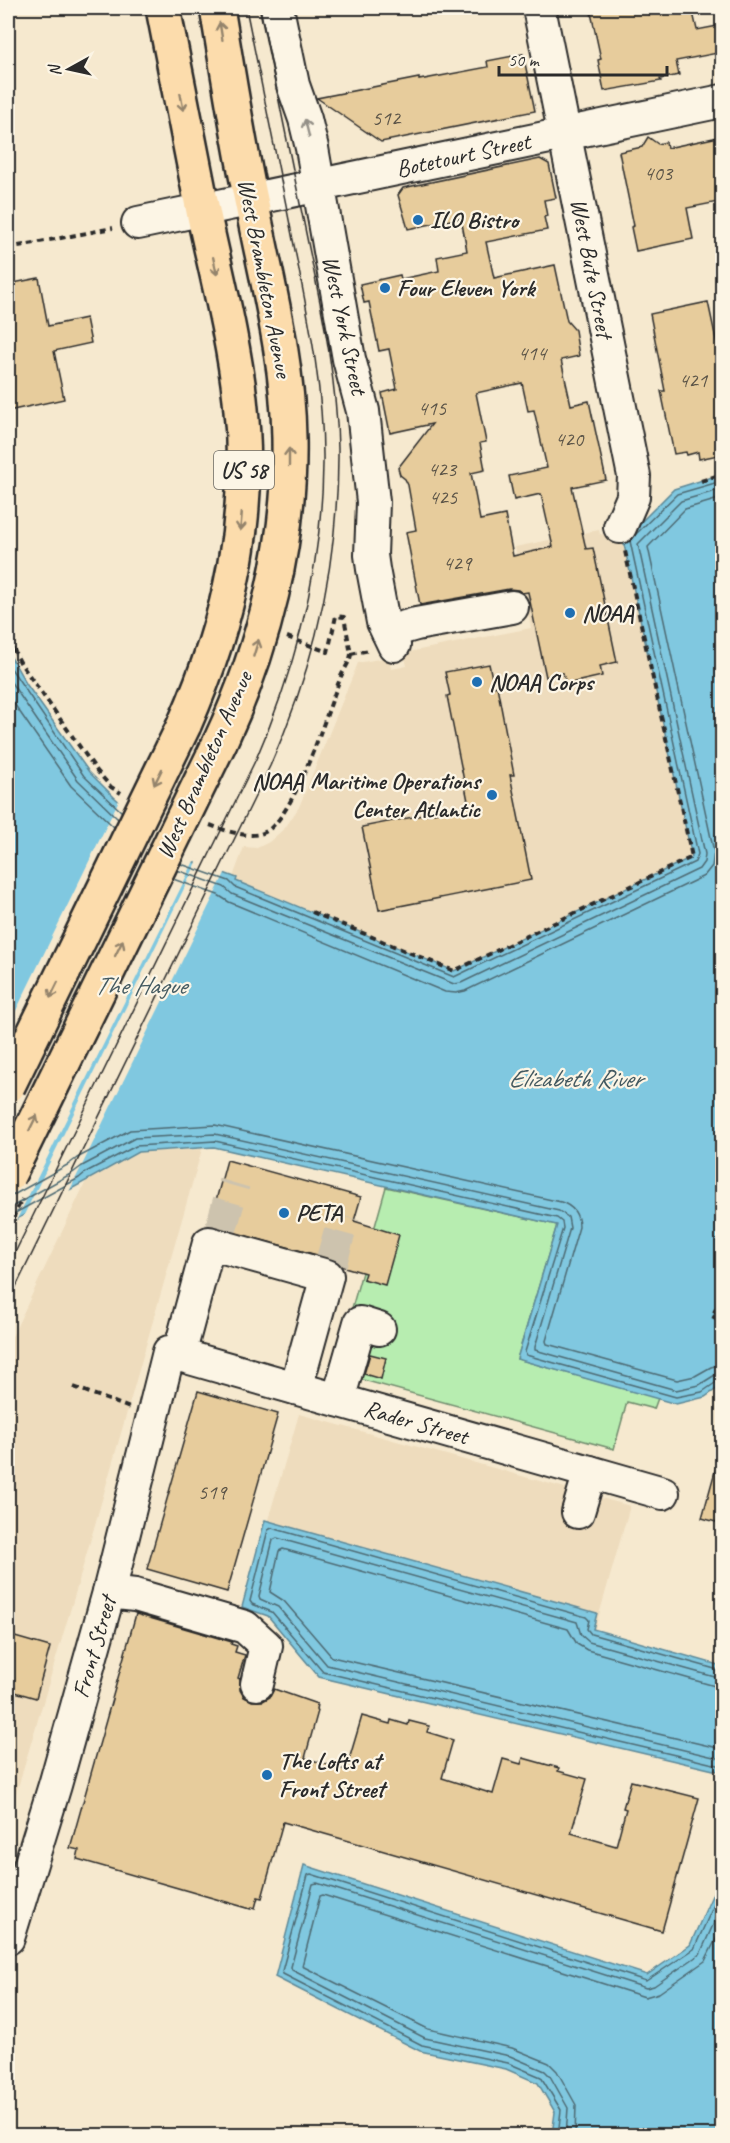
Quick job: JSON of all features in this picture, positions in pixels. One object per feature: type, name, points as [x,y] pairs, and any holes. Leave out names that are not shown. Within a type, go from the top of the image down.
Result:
[{"type":"main road","name":"West Brambleton Avenue","points":[[8,1086],[184,725],[213,653],[226,612],[237,559],[244,478],[242,424],[237,379],[163,8]]},
{"type":"main road","name":"West Brambleton Avenue","points":[[8,1176],[233,713],[273,588],[284,522],[289,465],[288,412],[283,360],[250,200],[217,8]]},
{"type":"street","name":"West York Street","points":[[277,8],[293,85],[308,128],[349,359],[363,411],[372,502],[370,555],[383,622],[391,638]]},
{"type":"street","name":"West Bute Street","points":[[539,8],[634,476],[633,497],[623,538]]},
{"type":"street","name":"Botetourt Street","points":[[138,223],[723,101]]},
{"type":"street","points":[[391,638],[417,624],[512,607]]},
{"type":"street","name":"Front Street","points":[[8,1938],[55,1785],[109,1592],[153,1415],[209,1243],[219,1239],[329,1269],[296,1388]]},
{"type":"street","points":[[338,1400],[360,1323],[379,1329]]},
{"type":"street","name":"Rader Street","points":[[174,1353],[663,1493]]},
{"type":"street","points":[[578,1512],[590,1472]]},
{"type":"street","points":[[109,1592],[135,1595],[245,1627],[266,1646],[257,1684]]},
{"type":"path","points":[[8,248],[138,223]]},
{"type":"path","points":[[701,481],[723,474]]},
{"type":"path","points":[[312,912],[454,971],[692,857],[623,538]]},
{"type":"path","points":[[282,643],[284,636],[328,652],[336,616],[344,617],[351,654],[391,638]]},
{"type":"path","points":[[723,1298],[712,1316],[723,1322]]},
{"type":"path","points":[[74,1387],[153,1415]]},
{"type":"shaded area","points":[[599,530],[600,534],[609,536],[616,542],[624,542],[692,857],[454,971],[236,881],[233,877],[244,847],[257,848],[269,842],[285,828],[299,807],[358,663],[389,657],[391,669],[407,666],[404,653],[531,628],[515,547]]},
{"type":"shaded area","points":[[202,1149],[8,1821],[8,1345],[88,1177],[138,1152]]},
{"type":"shaded area","points":[[299,1414],[630,1506],[595,1629],[263,1537]]},
{"type":"green space","points":[[386,1187],[557,1225],[517,1359],[658,1398],[654,1409],[627,1402],[614,1449],[334,1372]]},
{"type":"water","name":"Elizabeth River","points":[[722,474],[722,1385],[705,1397],[676,1404],[517,1359],[557,1225],[214,1147],[138,1152],[8,1224],[8,652],[27,685],[89,772],[181,857],[237,878],[236,881],[454,971],[692,857],[623,540],[674,489]]},
{"type":"water","points":[[265,1520],[597,1613],[593,1629],[722,1666],[722,1772],[319,1677],[268,1616],[242,1607]]},
{"type":"water","points":[[304,1865],[647,1975],[690,1945],[722,1873],[722,2135],[552,2135],[555,2112],[538,2083],[506,2069],[420,2051],[275,1977]]},
{"type":"pier","points":[[120,798],[183,855],[195,859],[15,1223],[8,1227],[8,1027]]},
{"type":"pier","points":[[198,860],[226,871],[68,1194],[22,1219]]},
{"type":"building","points":[[590,8],[648,8],[649,15],[692,8],[697,30],[723,25],[723,52],[676,61],[679,75],[660,79],[661,81],[604,91],[598,60],[601,59]]},
{"type":"building","points":[[523,54],[535,111],[381,142],[317,98],[488,67],[487,61]]},
{"type":"building","points":[[723,136],[723,201],[687,208],[693,239],[636,251],[631,227],[634,226],[619,152],[642,147],[648,137],[658,144],[666,142],[667,148]]},
{"type":"building","points":[[540,159],[549,164],[556,198],[544,200],[547,230],[486,242],[494,278],[555,265],[567,321],[575,330],[579,356],[561,360],[571,405],[589,401],[606,480],[572,487],[586,549],[593,548],[617,662],[600,666],[602,676],[566,684],[563,673],[546,677],[528,592],[522,593],[509,589],[420,605],[406,532],[416,530],[408,485],[400,475],[398,468],[432,424],[390,433],[382,393],[397,389],[389,349],[379,351],[369,302],[364,303],[360,284],[400,275],[401,279],[439,271],[437,257],[467,251],[461,218],[408,229],[398,195],[403,188]],"holes":[[[522,383],[528,411],[534,410],[547,468],[509,476],[514,500],[541,494],[553,547],[513,556],[505,515],[480,520],[471,473],[485,470],[480,443],[486,442],[476,393]]]},
{"type":"building","points":[[39,278],[48,326],[86,318],[91,343],[54,351],[64,399],[8,411],[8,284]]},
{"type":"building","points":[[708,302],[723,372],[723,454],[699,459],[698,452],[687,455],[686,452],[674,454],[661,391],[665,391],[650,314]]},
{"type":"building","name":"NOAA Maritime Operations Center Atlantic","points":[[489,664],[494,687],[497,686],[514,775],[510,775],[531,880],[379,910],[362,827],[469,806],[447,696],[450,695],[445,672]]},
{"type":"building","name":"PETA","points":[[227,1160],[361,1197],[354,1221],[399,1235],[385,1285],[363,1279],[365,1273],[341,1266],[332,1259],[209,1226]]},
{"type":"building","points":[[370,1354],[386,1358],[381,1379],[364,1374]]},
{"type":"building","points":[[198,1391],[278,1414],[227,1592],[147,1569]]},
{"type":"building","points":[[717,1464],[723,1464],[723,1524],[702,1518]]},
{"type":"building","name":"The Lofts at Front Street","points":[[136,1614],[232,1642],[231,1644],[237,1646],[235,1652],[245,1655],[238,1678],[244,1697],[252,1701],[263,1701],[270,1697],[274,1689],[317,1704],[316,1710],[318,1711],[305,1758],[346,1770],[362,1716],[390,1724],[391,1720],[408,1725],[409,1721],[429,1726],[427,1732],[453,1740],[442,1778],[493,1794],[503,1759],[521,1764],[523,1758],[587,1779],[571,1833],[616,1846],[631,1781],[699,1798],[662,1931],[283,1822],[262,1898],[258,1897],[255,1908],[251,1909],[77,1859],[79,1850],[70,1848]]},
{"type":"building","points":[[8,1635],[50,1647],[36,1698],[8,1690]]},
{"type":"tunnel","points":[[220,1232],[234,1183]]},
{"type":"tunnel","points":[[331,1263],[344,1216]]},
{"type":"tram line","points":[[8,1267],[256,759],[284,688],[312,578],[322,503],[323,435],[318,377],[246,8]]},
{"type":"tram line","points":[[8,1303],[270,766],[300,690],[312,651],[329,572],[337,490],[338,449],[335,397],[318,294],[260,8]]},
{"type":"place","name":"ILO Bistro","points":[[418,220]]},
{"type":"place","name":"Four Eleven York","points":[[385,288]]},
{"type":"place","name":"NOAA","points":[[570,613]]},
{"type":"place","name":"NOAA Corps","points":[[477,682]]},
{"type":"place","name":"NOAA Maritime Operations Center Atlantic","points":[[492,795]]},
{"type":"place","name":"PETA","points":[[284,1213]]},
{"type":"place","name":"The Lofts at Front Street","points":[[267,1775]]},
{"type":"water label","name":"The Hague","points":[[140,985]]}]
